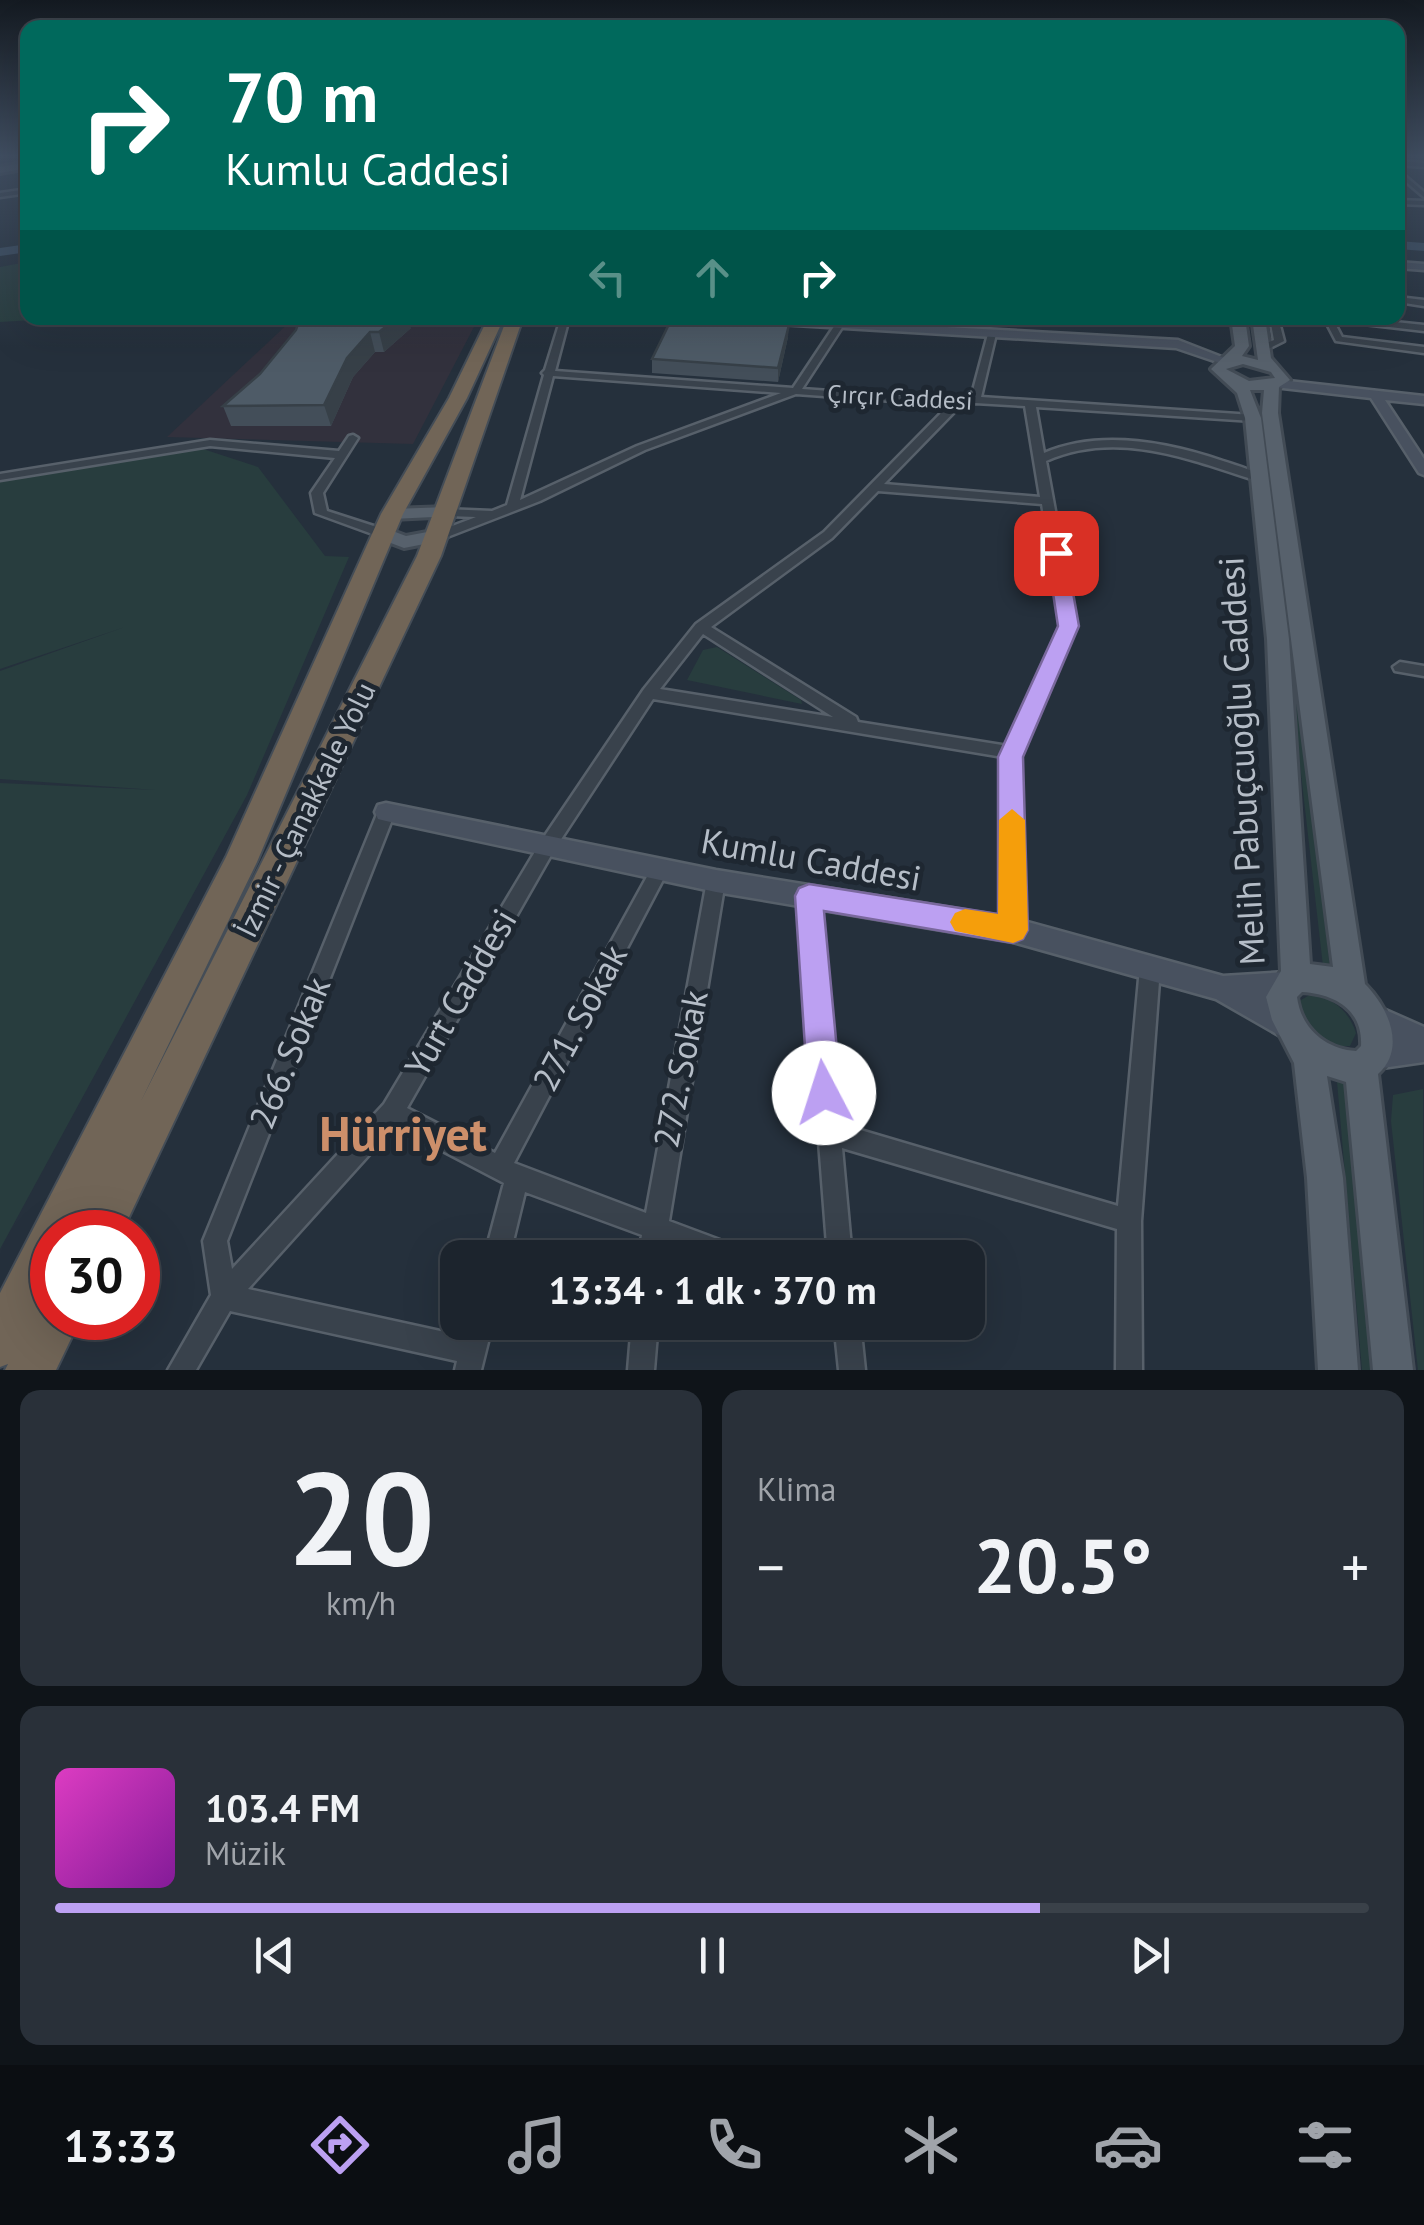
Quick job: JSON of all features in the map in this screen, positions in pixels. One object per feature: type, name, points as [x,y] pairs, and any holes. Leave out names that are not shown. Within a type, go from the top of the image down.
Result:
[{"type":"highway","points":[[482,374],[494,325]]},
{"type":"highway","name":"İzmir - Çanakkale Yolu","points":[[66,1210],[240,862],[387,523],[458,398],[482,374],[511,325]]},
{"type":"highway","name":"İzmir - Çanakkale Yolu","points":[[110,1210],[443,524],[482,374]]},
{"type":"highway","name":"İzmir - Çanakkale Yolu","points":[[0,1344],[30,1283]]},
{"type":"highway","points":[[30,1370],[46,1340]]},
{"type":"main road","name":"Melih Pabuçcuoğlu Caddesi","points":[[1237,325],[1231,363],[1252,418],[1278,638],[1291,981],[1282,1006],[1299,1040],[1324,1176],[1338,1370]]},
{"type":"main road","name":"Melih Pabuçcuoğlu Caddesi","points":[[1260,325],[1263,348],[1276,377],[1270,413],[1350,990]]},
{"type":"main road","points":[[1231,363],[1276,377]]},
{"type":"main road","points":[[1231,363],[1276,377]]},
{"type":"main road","points":[[387,523],[404,542],[443,524]]},
{"type":"main road","points":[[387,523],[443,524]]},
{"type":"main road","points":[[1291,981],[1327,980],[1350,990],[1372,1017],[1378,1040],[1368,1061],[1393,1370]]},
{"type":"main road","points":[[1299,1040],[1330,1063],[1368,1061]]},
{"type":"street","points":[[512,507],[563,325]]},
{"type":"street","points":[[443,524],[494,515],[640,448],[796,391],[843,325]]},
{"type":"street","points":[[891,325],[1178,344],[1231,363]]},
{"type":"street","points":[[1263,348],[1278,340],[1275,325]]},
{"type":"street","points":[[1332,325],[1339,340],[1424,350]]},
{"type":"street","points":[[974,400],[992,334]]},
{"type":"street","points":[[1145,342],[1231,363]]},
{"type":"street","points":[[1178,344],[1231,363]]},
{"type":"street","name":"Çırçır Caddesi","points":[[548,373],[957,403],[974,400],[1252,418]]},
{"type":"street","points":[[1276,377],[1424,400]]},
{"type":"street","points":[[1369,394],[1424,470]]},
{"type":"street","name":"Yurt Caddesi","points":[[182,1370],[224,1297],[392,1112],[548,845],[648,693],[701,627],[828,535],[957,403]]},
{"type":"street","points":[[1013,930],[1013,753],[1069,626],[1030,404]]},
{"type":"street","points":[[353,438],[318,492],[322,513],[338,522],[387,523]]},
{"type":"street","points":[[0,477],[210,443],[342,454]]},
{"type":"street","points":[[1040,459],[1065,445],[1156,448],[1203,458],[1261,479]]},
{"type":"street","points":[[873,486],[1047,501]]},
{"type":"street","points":[[443,524],[494,515]]},
{"type":"street","points":[[338,522],[387,523]]},
{"type":"street","points":[[701,627],[858,726]]},
{"type":"street","points":[[1400,666],[1424,671]]},
{"type":"street","points":[[648,693],[1013,753]]},
{"type":"street","name":"Kumlu Caddesi","points":[[386,812],[716,881],[1013,930],[1222,988]]},
{"type":"street","name":"266. Sokak","points":[[224,1297],[215,1241],[386,812]]},
{"type":"street","name":"271. Sokak","points":[[499,1240],[508,1172],[660,869]]},
{"type":"street","name":"272. Sokak","points":[[651,1240],[716,881]]},
{"type":"street","points":[[809,896],[838,1240]]},
{"type":"street","points":[[1130,1370],[1130,1222],[1150,968]]},
{"type":"street","points":[[1222,988],[1291,981]]},
{"type":"street","points":[[1222,988],[1299,1040]]},
{"type":"street","points":[[1372,1017],[1424,1044]]},
{"type":"street","points":[[1368,1061],[1424,1044]]},
{"type":"street","points":[[392,1112],[508,1172],[691,1240]]},
{"type":"street","points":[[828,1132],[1130,1222]]},
{"type":"street","points":[[224,1297],[470,1361]]},
{"type":"street","points":[[641,1370],[644,1340]]},
{"type":"street","points":[[849,1340],[852,1370]]},
{"type":"shaded area","points":[[287,325],[475,325],[413,444],[167,437]]},
{"type":"green space","points":[[20,263],[20,321],[0,322],[0,267]]},
{"type":"green space","points":[[200,448],[258,467],[325,556],[349,557],[247,795],[0,1249],[0,783],[156,790],[0,779],[0,671],[125,627],[0,669],[0,477]]},
{"type":"green space","points":[[1268,485],[1277,505],[1330,968],[1323,966]]},
{"type":"green space","points":[[717,647],[802,704],[687,680],[703,650]]},
{"type":"green space","points":[[1311,994],[1333,1002],[1349,1018],[1356,1033],[1350,1046],[1322,1046],[1293,1005]]},
{"type":"green space","points":[[1336,1070],[1344,1073],[1373,1370],[1362,1370]]},
{"type":"green space","points":[[1423,1089],[1424,1370],[1418,1370],[1391,1121],[1393,1095]]},
{"type":"building","points":[[298,325],[388,325],[379,332],[370,332],[347,358],[324,405],[223,406],[260,374]]},
{"type":"building","points":[[669,325],[789,325],[778,368],[652,359]]},
{"type":"waterway","points":[[1405,246],[1424,247]]},
{"type":"waterway","points":[[0,252],[20,249]]},
{"type":"slow traffic","points":[[965,922],[1013,930],[1012,820]]},
{"type":"district","name":"Hürriyet","points":[[403,1134]]},
{"type":"route","points":[[824,1093],[809,896],[1013,930],[1011,757],[1069,626],[1056,553]]}]
